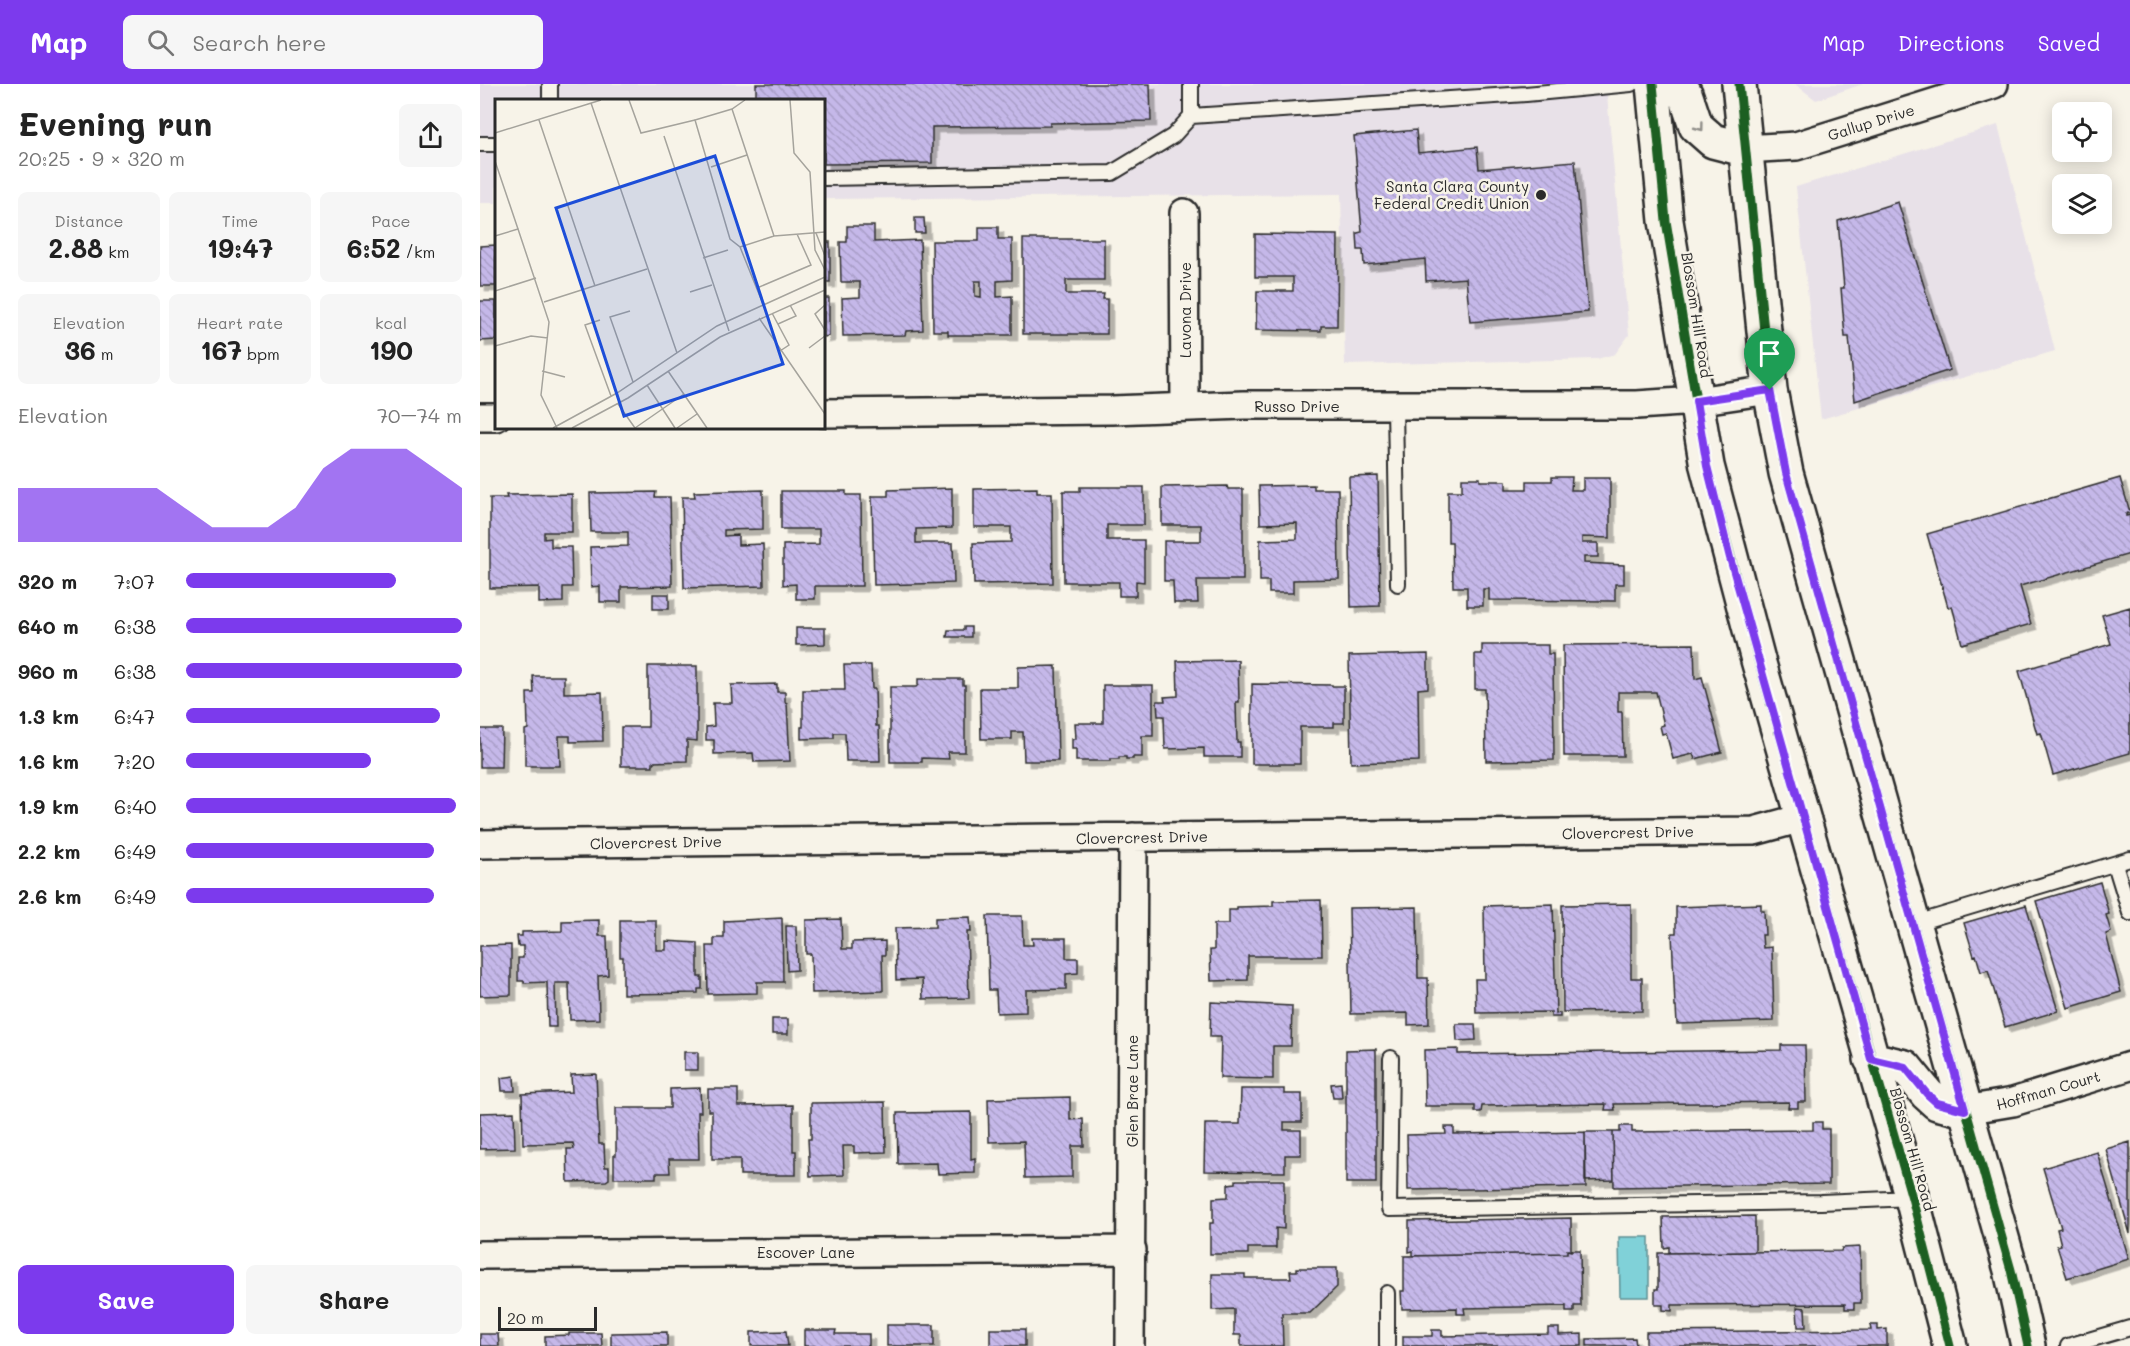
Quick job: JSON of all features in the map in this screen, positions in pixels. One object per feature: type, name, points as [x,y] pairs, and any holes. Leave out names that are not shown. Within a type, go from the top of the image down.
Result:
[{"type":"main road","name":"Blossom Hill Road","points":[[1653,84],[1666,221],[1707,466],[1802,818],[1912,1198],[1950,1346]]},
{"type":"main road","points":[[1674,84],[1685,93],[1696,126],[1713,141],[1744,149]]},
{"type":"main road","points":[[1739,84],[1770,390],[1786,473],[2011,1270],[2028,1346]]},
{"type":"main road","points":[[1871,1059],[1905,1067],[1937,1103],[1965,1110]]},
{"type":"street","name":"Gallup Drive","points":[[1744,149],[1796,146],[1994,84]]},
{"type":"street","name":"Lavona Drive","points":[[1184,213],[1185,407]]},
{"type":"street","name":"Russo Drive","points":[[825,413],[1185,407],[1637,405],[1696,401],[1770,390]]},
{"type":"street","name":"Clovercrest Drive","points":[[480,844],[1754,831],[1802,818]]},
{"type":"street","name":"Glen Brae Lane","points":[[1130,1346],[1133,837]]},
{"type":"street","name":"Hoffman Court","points":[[1965,1110],[2013,1102],[2130,1066]]},
{"type":"street","name":"Escover Lane","points":[[480,1255],[1132,1250]]},
{"type":"lane","points":[[825,178],[1112,173],[1173,136],[1191,116],[1191,84]]},
{"type":"lane","points":[[1191,116],[1526,89],[1631,84]]},
{"type":"lane","points":[[1395,406],[1398,584]]},
{"type":"lane","points":[[1913,924],[2130,860]]},
{"type":"lane","points":[[2115,864],[2130,913]]},
{"type":"lane","points":[[1391,1058],[1389,1209],[1831,1202],[1912,1198]]},
{"type":"lane","points":[[1387,1293],[1387,1346]]},
{"type":"lane","points":[[2068,1346],[2130,1328]]},
{"type":"shaded area","points":[[480,84],[1606,84],[1629,335],[1615,354],[1597,359],[1345,365],[1341,194],[825,199],[825,99],[495,99],[495,203],[480,203]]},
{"type":"shaded area","points":[[1795,84],[1863,84],[1816,100]]},
{"type":"shaded area","points":[[1998,125],[2055,351],[1821,419],[1796,187]]},
{"type":"water","points":[[1619,1237],[1649,1237],[1649,1297],[1620,1297]]},
{"type":"building","points":[[756,84],[1150,84],[1151,121],[1050,123],[1050,126],[932,127],[932,163],[825,164],[825,99],[756,99]]},
{"type":"building","points":[[1416,130],[1418,153],[1477,147],[1479,169],[1575,161],[1588,312],[1470,322],[1466,278],[1426,281],[1425,259],[1364,265],[1363,250],[1358,250],[1357,233],[1362,232],[1354,136]]},
{"type":"building","points":[[1898,202],[1950,370],[1855,401],[1849,337],[1845,337],[1841,288],[1844,288],[1838,221]]},
{"type":"building","points":[[915,218],[924,218],[925,233],[915,233]]},
{"type":"building","points":[[847,226],[874,226],[874,242],[920,240],[923,330],[906,331],[905,335],[843,336],[842,298],[860,297],[860,282],[841,282],[840,242],[847,242]]},
{"type":"building","points":[[979,227],[998,227],[998,239],[1012,239],[1012,280],[997,281],[997,297],[1012,296],[1012,335],[948,335],[948,331],[933,331],[932,241],[979,241]],"holes":[[[975,281],[981,281],[981,297],[975,296]]]},
{"type":"building","points":[[1255,234],[1338,235],[1337,326],[1321,326],[1321,331],[1256,330],[1257,291],[1293,291],[1293,277],[1255,277]]},
{"type":"building","points":[[1023,239],[1104,239],[1104,280],[1066,280],[1066,294],[1104,294],[1103,299],[1107,299],[1107,334],[1023,334]]},
{"type":"building","points":[[825,242],[830,242],[830,282],[825,282]]},
{"type":"building","points":[[495,245],[495,286],[480,286],[480,246]]},
{"type":"building","points":[[825,298],[829,298],[829,336],[825,337]]},
{"type":"building","points":[[480,301],[495,301],[495,340],[480,341]]},
{"type":"building","points":[[1378,476],[1380,606],[1351,607],[1349,477]]},
{"type":"building","points":[[1552,477],[1572,477],[1571,490],[1583,490],[1583,478],[1610,478],[1610,538],[1582,537],[1582,543],[1598,543],[1598,557],[1584,557],[1584,563],[1624,565],[1624,584],[1615,584],[1615,601],[1489,600],[1489,589],[1483,589],[1483,606],[1467,606],[1467,587],[1453,587],[1452,542],[1448,542],[1448,491],[1462,491],[1462,478],[1506,481],[1506,489],[1527,489],[1527,481],[1552,481]]},
{"type":"building","points":[[2120,478],[2130,512],[2126,516],[2130,515],[2130,554],[2020,586],[2031,624],[1962,644],[1952,606],[1948,607],[1927,534]]},
{"type":"building","points":[[1314,485],[1314,489],[1338,489],[1339,579],[1293,580],[1293,593],[1269,593],[1269,581],[1260,581],[1260,540],[1297,539],[1297,523],[1260,524],[1259,486]]},
{"type":"building","points":[[1227,486],[1228,489],[1243,489],[1243,580],[1197,580],[1198,603],[1174,603],[1173,581],[1164,581],[1164,541],[1201,541],[1201,525],[1162,525],[1162,487]]},
{"type":"building","points":[[1080,487],[1144,487],[1144,525],[1107,525],[1107,540],[1144,540],[1144,582],[1136,581],[1136,596],[1119,596],[1119,582],[1064,582],[1063,491],[1080,491]]},
{"type":"building","points":[[952,488],[952,528],[916,529],[916,543],[953,543],[954,583],[874,585],[872,496],[888,496],[888,490]]},
{"type":"building","points":[[1037,488],[1037,493],[1052,493],[1053,583],[974,584],[973,543],[1011,542],[1011,527],[974,527],[974,489]]},
{"type":"building","points":[[763,490],[763,529],[724,530],[724,536],[738,535],[738,545],[763,544],[764,586],[684,588],[682,497],[695,497],[694,492]]},
{"type":"building","points":[[781,491],[846,491],[846,495],[861,495],[862,586],[815,586],[815,599],[796,599],[796,584],[783,585],[783,545],[819,544],[819,529],[781,529]]},
{"type":"building","points":[[656,492],[655,497],[670,497],[672,586],[621,587],[621,602],[600,602],[600,586],[591,587],[590,547],[628,546],[628,532],[591,532],[590,493]]},
{"type":"building","points":[[572,494],[572,532],[544,532],[544,539],[551,538],[551,547],[571,547],[572,587],[563,587],[563,602],[539,603],[539,587],[490,588],[490,498],[507,498],[506,495]]},
{"type":"building","points":[[653,594],[669,594],[669,609],[653,609]]},
{"type":"building","points":[[2130,607],[2130,753],[2053,775],[2041,733],[2037,734],[2019,671],[2111,644],[2102,615]]},
{"type":"building","points":[[964,627],[971,627],[971,637],[947,637],[948,630],[964,630]]},
{"type":"building","points":[[796,628],[825,628],[825,644],[796,645]]},
{"type":"building","points":[[1694,644],[1695,679],[1702,677],[1722,752],[1695,759],[1693,754],[1673,759],[1666,733],[1662,734],[1660,726],[1664,725],[1656,692],[1618,692],[1618,712],[1622,712],[1623,756],[1564,756],[1563,645]]},
{"type":"building","points":[[1482,645],[1548,645],[1548,654],[1553,654],[1554,760],[1486,761],[1485,689],[1475,689],[1475,654],[1482,654]]},
{"type":"building","points":[[1428,654],[1428,688],[1418,689],[1419,761],[1351,763],[1349,656]]},
{"type":"building","points":[[1238,660],[1239,702],[1236,702],[1237,742],[1240,742],[1240,757],[1204,757],[1204,748],[1165,749],[1164,716],[1158,716],[1157,701],[1165,701],[1164,697],[1178,696],[1177,661]]},
{"type":"building","points":[[844,665],[871,665],[872,689],[875,689],[876,726],[879,726],[880,761],[846,761],[845,733],[834,733],[834,738],[801,739],[803,690],[845,690]]},
{"type":"building","points":[[648,666],[697,666],[697,741],[687,740],[687,761],[653,762],[653,766],[621,766],[621,727],[648,727]]},
{"type":"building","points":[[1056,666],[1058,761],[1024,761],[1023,732],[1012,732],[1012,739],[981,739],[980,688],[1018,688],[1018,667]]},
{"type":"building","points":[[533,676],[564,676],[564,693],[602,692],[603,741],[570,742],[570,736],[559,736],[560,766],[525,766],[525,730],[528,729],[527,693],[534,693]]},
{"type":"building","points":[[918,679],[963,679],[963,685],[965,685],[965,752],[948,752],[949,759],[922,758],[922,762],[890,762],[890,687],[916,687]]},
{"type":"building","points":[[777,684],[777,692],[785,692],[787,703],[790,761],[754,762],[753,753],[714,754],[714,740],[706,740],[706,727],[714,726],[713,703],[732,703],[731,685]]},
{"type":"building","points":[[1252,684],[1344,686],[1344,723],[1334,723],[1334,727],[1300,727],[1300,764],[1252,764]]},
{"type":"building","points":[[1103,685],[1153,685],[1153,736],[1142,736],[1142,757],[1126,759],[1126,757],[1119,757],[1119,759],[1110,759],[1110,761],[1076,761],[1076,749],[1072,749],[1072,739],[1076,739],[1075,723],[1103,723]]},
{"type":"building","points":[[480,729],[502,729],[501,767],[480,767]]},
{"type":"building","points":[[2100,882],[2109,914],[2106,915],[2111,932],[2106,934],[2121,992],[2068,1008],[2036,901]]},
{"type":"building","points":[[1321,900],[1322,956],[1248,956],[1248,980],[1211,981],[1210,950],[1214,950],[1214,924],[1229,924],[1229,910],[1237,910],[1237,907],[1273,906],[1273,901]]},
{"type":"building","points":[[1553,904],[1556,1014],[1560,1013],[1560,1017],[1551,1017],[1551,1012],[1476,1013],[1475,979],[1485,979],[1484,906]]},
{"type":"building","points":[[1631,904],[1631,978],[1642,978],[1642,1011],[1563,1012],[1562,905]]},
{"type":"building","points":[[1761,904],[1761,911],[1764,911],[1763,948],[1772,947],[1774,1021],[1677,1024],[1672,933],[1676,933],[1676,907]]},
{"type":"building","points":[[2026,905],[2058,1011],[2005,1027],[1988,970],[1981,972],[1964,923]]},
{"type":"building","points":[[1417,907],[1418,978],[1428,978],[1429,1024],[1408,1025],[1408,1013],[1351,1014],[1349,908]]},
{"type":"building","points":[[987,916],[1022,916],[1023,945],[1033,945],[1032,938],[1066,938],[1066,958],[1078,958],[1078,973],[1066,974],[1066,989],[1026,990],[1026,1012],[997,1013],[996,990],[989,990]]},
{"type":"building","points":[[970,917],[971,932],[967,932],[969,998],[923,999],[922,979],[896,980],[895,928],[935,927],[935,918]]},
{"type":"building","points":[[782,918],[783,982],[757,982],[757,993],[708,994],[707,946],[714,946],[714,938],[724,938],[724,921]]},
{"type":"building","points":[[841,919],[842,949],[852,949],[852,942],[885,941],[885,955],[882,955],[883,991],[812,993],[811,954],[806,954],[806,920]]},
{"type":"building","points":[[599,920],[599,936],[607,936],[608,975],[598,976],[599,1019],[570,1020],[569,983],[555,983],[556,1027],[548,1027],[547,982],[518,981],[518,958],[523,958],[523,946],[518,946],[517,936],[522,936],[522,932],[562,931],[562,921]]},
{"type":"building","points":[[620,920],[656,920],[656,950],[666,950],[666,941],[698,943],[698,977],[702,977],[702,989],[698,989],[698,993],[623,994]]},
{"type":"building","points":[[786,926],[796,926],[797,970],[787,971]]},
{"type":"building","points":[[511,945],[511,995],[480,996],[480,946]]},
{"type":"building","points":[[1211,1002],[1292,1006],[1291,1046],[1273,1046],[1273,1079],[1220,1078],[1221,1037],[1210,1037]]},
{"type":"building","points":[[772,1019],[788,1019],[788,1034],[772,1034]]},
{"type":"building","points":[[1456,1024],[1475,1024],[1476,1040],[1457,1041]]},
{"type":"building","points":[[1781,1045],[1805,1045],[1806,1102],[1798,1102],[1798,1108],[1788,1108],[1789,1102],[1614,1104],[1615,1110],[1605,1110],[1606,1104],[1482,1106],[1481,1112],[1475,1112],[1475,1106],[1425,1106],[1424,1050],[1458,1049],[1458,1054],[1781,1050]]},
{"type":"building","points":[[1376,1049],[1376,1183],[1346,1183],[1346,1050]]},
{"type":"building","points":[[684,1052],[698,1052],[698,1070],[684,1070]]},
{"type":"building","points":[[596,1074],[599,1144],[604,1144],[605,1167],[609,1167],[609,1179],[568,1182],[567,1149],[574,1149],[573,1143],[523,1144],[522,1094],[572,1092],[571,1075]]},
{"type":"building","points":[[514,1076],[515,1091],[502,1091],[501,1078]]},
{"type":"building","points":[[1341,1083],[1342,1098],[1333,1098],[1331,1084]]},
{"type":"building","points":[[700,1088],[699,1159],[669,1159],[670,1173],[656,1173],[656,1178],[614,1178],[616,1108],[670,1108],[670,1089]]},
{"type":"building","points":[[708,1089],[738,1089],[738,1106],[793,1105],[793,1151],[796,1151],[796,1175],[740,1175],[740,1159],[712,1159],[712,1111],[708,1111]]},
{"type":"building","points":[[1241,1089],[1284,1089],[1284,1094],[1302,1094],[1302,1122],[1284,1122],[1284,1130],[1301,1130],[1301,1155],[1285,1155],[1285,1172],[1204,1171],[1205,1124],[1240,1124]]},
{"type":"building","points":[[1070,1097],[1070,1120],[1083,1119],[1084,1146],[1072,1146],[1072,1177],[1025,1178],[1024,1141],[989,1142],[988,1099]]},
{"type":"building","points":[[885,1102],[886,1152],[854,1153],[854,1146],[843,1146],[844,1175],[810,1176],[808,1139],[811,1139],[811,1103]]},
{"type":"building","points":[[514,1112],[515,1148],[480,1149],[480,1113]]},
{"type":"building","points":[[971,1112],[971,1159],[975,1158],[975,1173],[938,1174],[937,1163],[898,1164],[897,1113]]},
{"type":"building","points":[[1813,1122],[1822,1122],[1822,1129],[1829,1129],[1829,1184],[1614,1187],[1613,1132],[1620,1132],[1620,1126],[1632,1126],[1632,1132],[1813,1130]]},
{"type":"building","points":[[1445,1127],[1454,1127],[1454,1134],[1585,1132],[1586,1187],[1408,1190],[1407,1135],[1446,1134]]},
{"type":"building","points":[[1585,1132],[1613,1132],[1614,1180],[1585,1181]]},
{"type":"building","points":[[2130,1142],[2130,1234],[2106,1149]]},
{"type":"building","points":[[2097,1152],[2129,1259],[2067,1278],[2057,1246],[2061,1245],[2057,1229],[2061,1228],[2043,1168]]},
{"type":"building","points":[[1236,1180],[1284,1180],[1284,1229],[1276,1228],[1276,1248],[1248,1248],[1248,1254],[1210,1254],[1213,1198],[1228,1197],[1228,1184],[1236,1183]]},
{"type":"building","points":[[1755,1216],[1755,1252],[1669,1253],[1669,1247],[1664,1248],[1663,1217]]},
{"type":"building","points":[[1571,1218],[1571,1251],[1567,1250],[1567,1253],[1413,1256],[1413,1251],[1409,1252],[1409,1221]]},
{"type":"building","points":[[1860,1247],[1861,1303],[1854,1303],[1854,1309],[1845,1309],[1845,1304],[1672,1305],[1672,1311],[1663,1310],[1663,1305],[1655,1305],[1655,1289],[1658,1289],[1658,1253],[1841,1251],[1842,1248]]},
{"type":"building","points":[[1567,1250],[1580,1250],[1581,1306],[1574,1306],[1574,1312],[1566,1312],[1566,1306],[1464,1308],[1465,1314],[1457,1314],[1457,1308],[1402,1309],[1404,1256],[1567,1253]]},
{"type":"building","points":[[1297,1268],[1337,1268],[1337,1287],[1310,1313],[1282,1313],[1283,1346],[1241,1346],[1241,1335],[1234,1335],[1234,1309],[1212,1310],[1212,1274],[1245,1274],[1245,1278],[1291,1278],[1290,1271],[1297,1271]]},
{"type":"building","points":[[1797,1307],[1805,1308],[1806,1327],[1798,1327]]},
{"type":"building","points":[[887,1325],[934,1325],[934,1346],[887,1346]]},
{"type":"building","points":[[1870,1325],[1878,1325],[1878,1330],[1887,1329],[1887,1346],[1646,1346],[1646,1332],[1871,1330]]},
{"type":"building","points":[[1548,1328],[1559,1328],[1559,1335],[1582,1334],[1582,1346],[1403,1346],[1403,1336],[1432,1336],[1432,1330],[1442,1330],[1442,1336],[1548,1334]]},
{"type":"building","points":[[990,1329],[1025,1329],[1025,1346],[990,1346]]},
{"type":"building","points":[[804,1330],[836,1330],[835,1334],[869,1334],[869,1346],[804,1346]]},
{"type":"building","points":[[786,1331],[788,1346],[751,1346],[751,1332]]},
{"type":"building","points":[[667,1332],[667,1346],[611,1346],[611,1333]]},
{"type":"building","points":[[569,1333],[601,1333],[602,1346],[545,1346],[545,1336],[569,1335]]},
{"type":"building","points":[[480,1334],[498,1334],[499,1346],[480,1346]]},
{"type":"building","points":[[1635,1338],[1636,1346],[1587,1346],[1587,1339]]},
{"type":"cycle path","points":[[1653,84],[1666,221],[1707,466],[1758,660],[1912,1198],[1950,1346]]},
{"type":"cycle path","points":[[1739,84],[1770,390],[1786,473],[2011,1270],[2028,1346]]},
{"type":"place","name":"Santa Clara County Federal Credit Union","points":[[1541,195]]},
{"type":"route","points":[[1770,390],[1786,473],[1965,1110],[1937,1103],[1905,1067],[1871,1059],[1730,558],[1707,466],[1696,401],[1770,390]]}]
